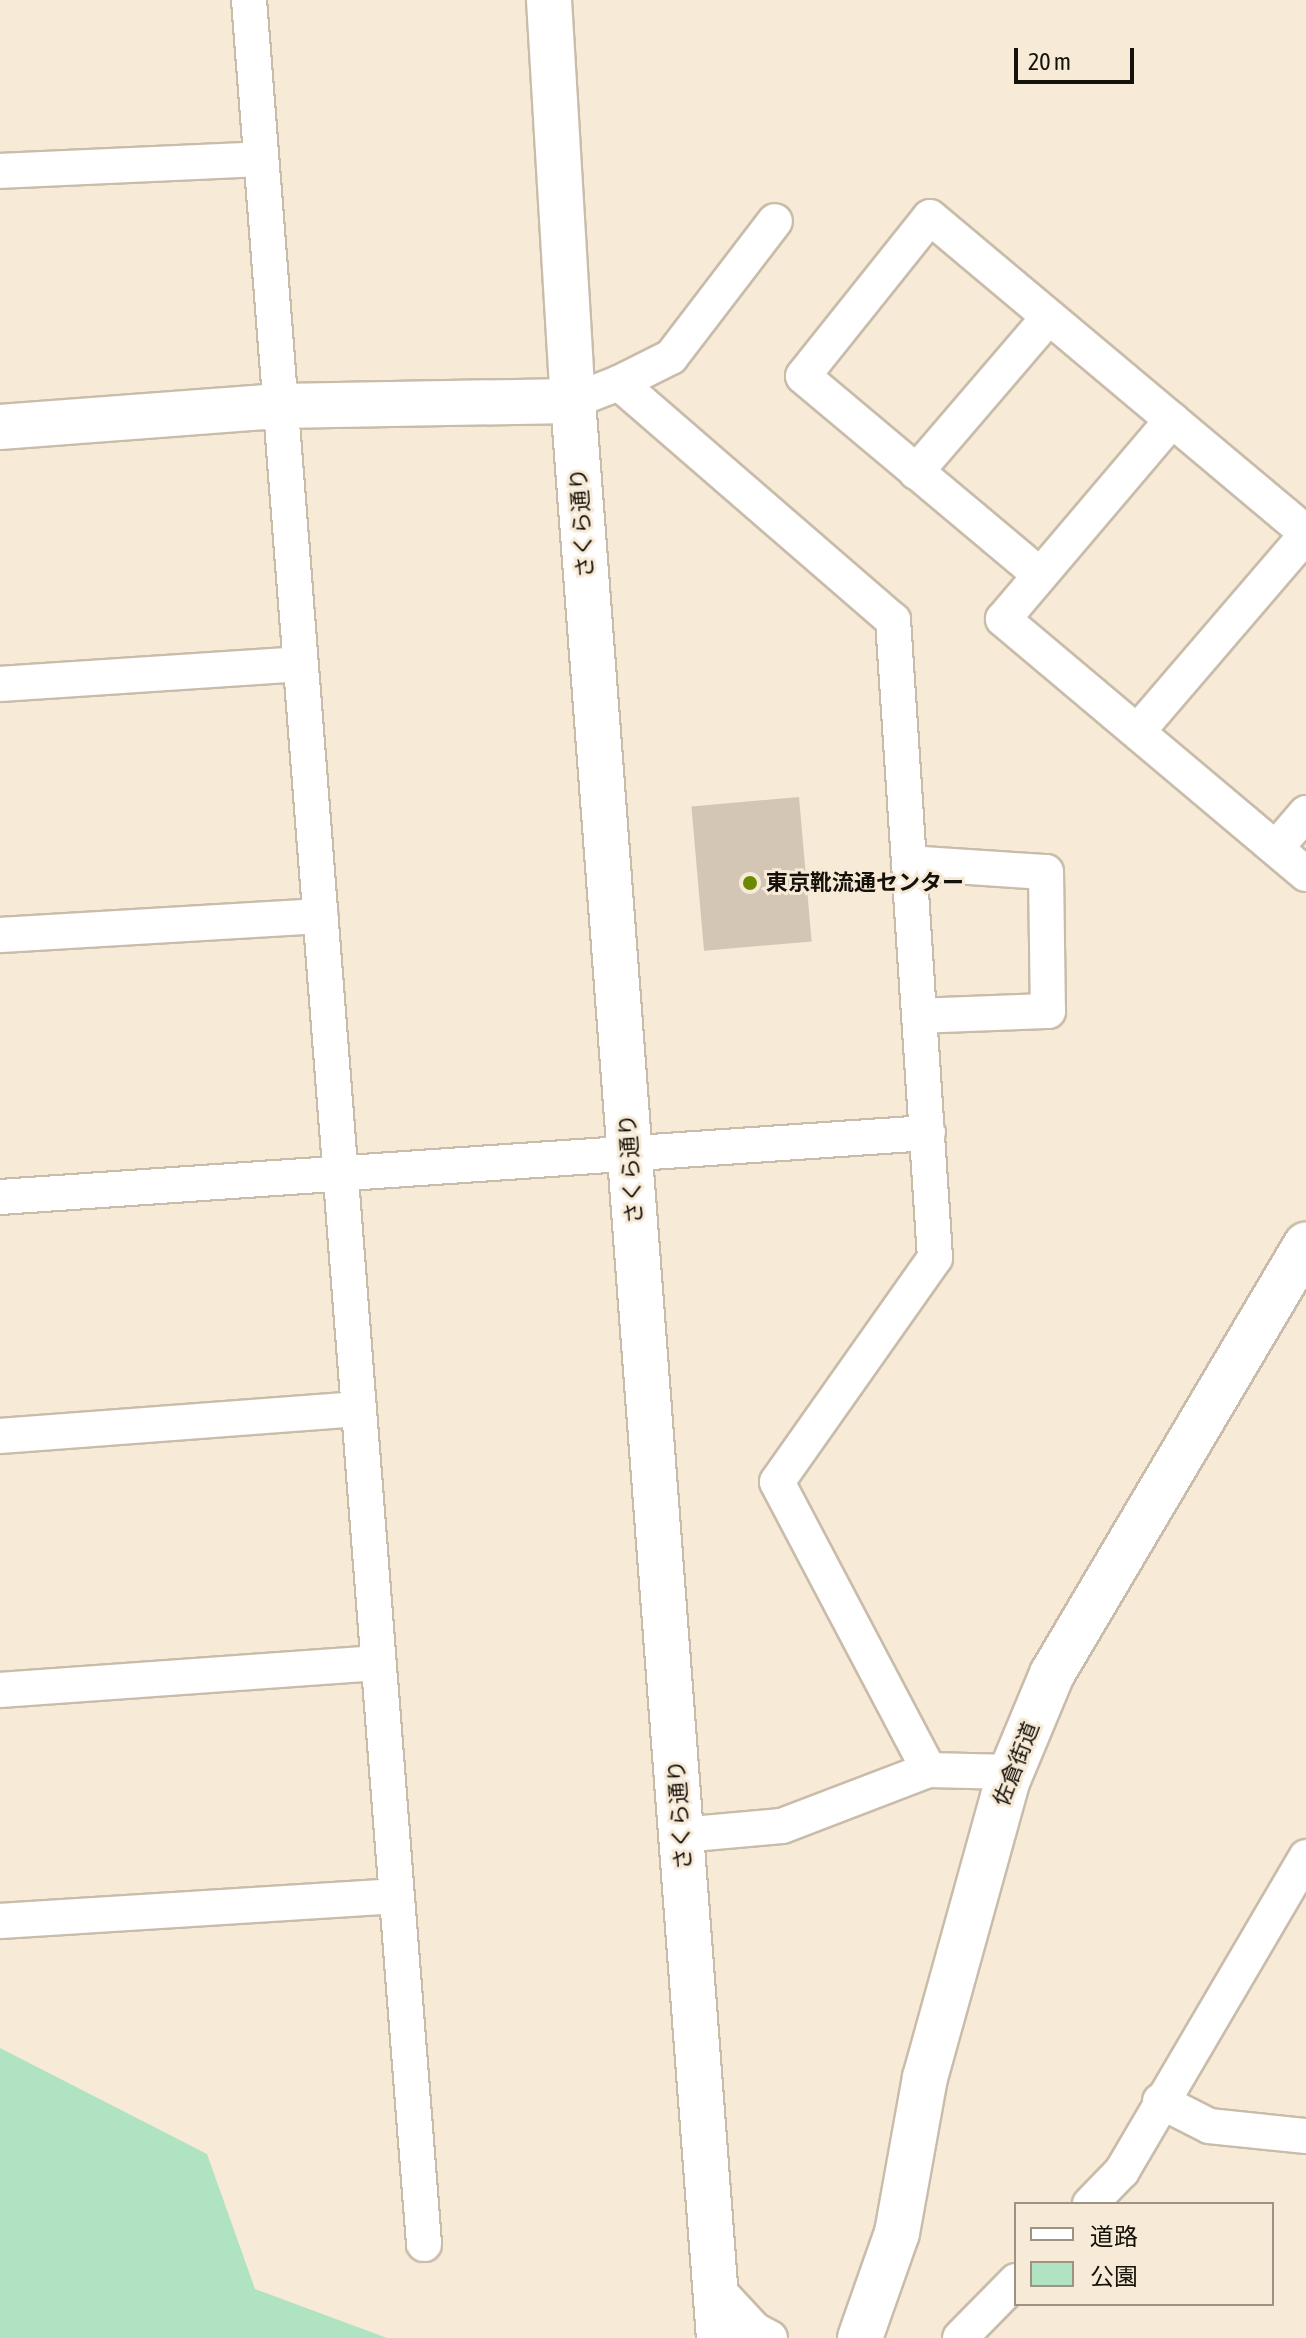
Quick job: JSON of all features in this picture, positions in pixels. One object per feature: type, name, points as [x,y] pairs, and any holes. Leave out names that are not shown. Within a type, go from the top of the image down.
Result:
[{"type":"street","points":[[249,0],[424,2244]]},
{"type":"street","name":"さくら通り","points":[[549,0],[573,401],[719,2338]]},
{"type":"street","points":[[0,171],[261,159]]},
{"type":"street","points":[[1040,575],[803,376],[930,217],[1306,533],[1138,731]]},
{"type":"street","points":[[0,427],[280,406],[573,401],[619,383],[671,357],[775,221]]},
{"type":"street","points":[[916,472],[1049,317]]},
{"type":"street","points":[[619,383],[893,620],[935,1258],[777,1482],[929,1770]]},
{"type":"street","points":[[1172,420],[1003,619],[1306,874]]},
{"type":"street","points":[[0,684],[300,664]]},
{"type":"street","points":[[1276,848],[1306,813]]},
{"type":"street","points":[[909,863],[1046,872],[1048,1011],[920,1016]]},
{"type":"street","points":[[0,935],[320,916]]},
{"type":"street","points":[[0,1197],[928,1133]]},
{"type":"street","name":"佐倉街道","points":[[858,2333],[897,2233],[925,2078],[1011,1772],[1052,1674],[1306,1245]]},
{"type":"street","points":[[0,1436],[358,1409]]},
{"type":"street","points":[[0,1690],[378,1663]]},
{"type":"street","points":[[681,1835],[782,1826],[929,1770],[1011,1772]]},
{"type":"street","points":[[1092,2202],[1122,2171],[1160,2101],[1306,1857]]},
{"type":"street","points":[[0,1921],[396,1896]]},
{"type":"street","points":[[1160,2101],[1209,2126],[1306,2136]]},
{"type":"street","points":[[960,2338],[1014,2283]]},
{"type":"street","points":[[715,2287],[755,2330],[770,2338]]},
{"type":"green space","points":[[0,2048],[207,2154],[255,2289],[387,2338],[0,2338]]},
{"type":"building","points":[[799,797],[812,941],[704,951],[691,806]]},
{"type":"place","name":"東京靴流通センター","points":[[750,883]]}]
